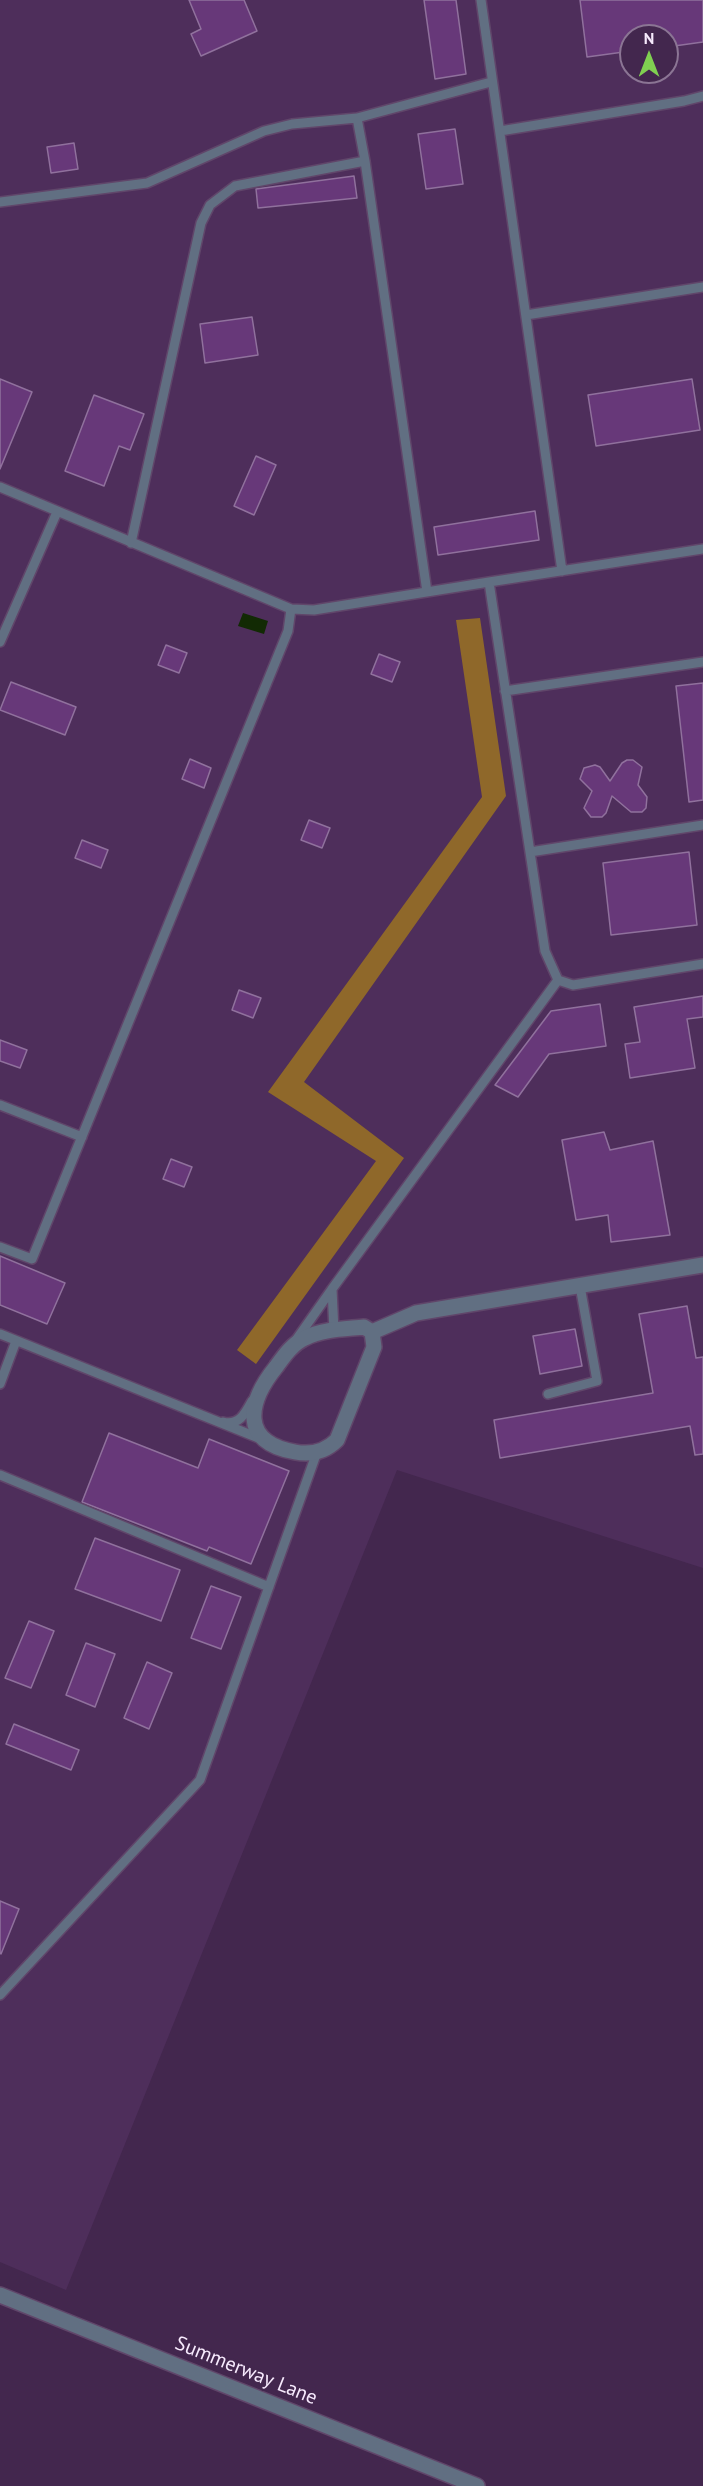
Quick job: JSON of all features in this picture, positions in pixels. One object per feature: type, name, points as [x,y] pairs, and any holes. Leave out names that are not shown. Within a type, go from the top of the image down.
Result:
[{"type":"street","points":[[372,1332],[374,1347],[337,1440],[329,1448],[306,1454],[279,1449],[263,1440],[255,1426],[253,1409],[261,1386],[291,1347],[305,1338],[334,1331],[364,1328],[372,1332],[416,1313],[703,1265]]},
{"type":"street","name":"Summerway Lane","points":[[0,2295],[477,2486]]},
{"type":"lane","points":[[481,0],[562,571]]},
{"type":"lane","points":[[0,202],[147,183],[264,131],[292,124],[357,118],[491,82]]},
{"type":"lane","points":[[500,131],[703,96]]},
{"type":"lane","points":[[357,118],[427,592]]},
{"type":"lane","points":[[131,543],[201,223],[210,205],[235,186],[256,180],[365,162]]},
{"type":"lane","points":[[526,315],[703,287]]},
{"type":"lane","points":[[0,487],[291,609],[314,610],[703,549]]},
{"type":"lane","points":[[0,642],[57,512]]},
{"type":"lane","points":[[489,582],[545,951],[558,980],[573,985],[703,964]]},
{"type":"lane","points":[[0,1247],[32,1259],[288,630],[291,609]]},
{"type":"lane","points":[[505,691],[703,662]]},
{"type":"lane","points":[[530,852],[703,825]]},
{"type":"lane","points":[[291,1347],[558,980]]},
{"type":"lane","points":[[0,1105],[82,1137]]},
{"type":"lane","points":[[548,1394],[597,1381],[580,1286]]},
{"type":"lane","points":[[332,1289],[334,1331]]},
{"type":"lane","points":[[0,1335],[263,1440]]},
{"type":"lane","points":[[0,1384],[16,1341]]},
{"type":"lane","points":[[206,1419],[231,1424],[239,1421],[261,1386]]},
{"type":"lane","points":[[0,1995],[200,1780],[318,1452]]},
{"type":"lane","points":[[0,1475],[269,1587]]},
{"type":"shaded area","points":[[0,0],[703,0],[703,1568],[397,1470],[66,2290],[0,2262]]},
{"type":"shaded area","points":[[243,613],[268,621],[264,634],[238,626]]},
{"type":"shaded area","points":[[480,618],[506,796],[304,1082],[404,1158],[256,1364],[237,1350],[376,1161],[268,1092],[482,797],[456,620]]},
{"type":"building","points":[[189,0],[244,0],[257,31],[201,56],[191,34],[201,29]]},
{"type":"building","points":[[424,0],[456,0],[466,74],[435,79]]},
{"type":"building","points":[[580,0],[703,0],[703,42],[679,45],[679,24],[619,24],[619,53],[587,57]]},
{"type":"building","points":[[455,129],[463,184],[426,189],[418,134]]},
{"type":"building","points":[[74,143],[78,169],[51,173],[47,147]]},
{"type":"building","points":[[354,176],[357,198],[258,208],[256,189]]},
{"type":"building","points":[[252,317],[258,355],[205,363],[200,324]]},
{"type":"building","points":[[0,379],[32,392],[0,469]]},
{"type":"building","points":[[692,379],[700,430],[596,446],[588,395]]},
{"type":"building","points":[[94,395],[144,414],[130,450],[119,446],[104,486],[65,471]]},
{"type":"building","points":[[256,456],[276,465],[254,515],[234,506]]},
{"type":"building","points":[[535,511],[539,540],[438,555],[434,527]]},
{"type":"building","points":[[166,645],[187,653],[179,673],[158,665]]},
{"type":"building","points":[[379,654],[400,662],[392,682],[371,674]]},
{"type":"building","points":[[11,682],[76,707],[65,735],[0,710]]},
{"type":"building","points":[[703,683],[703,800],[689,802],[676,686]]},
{"type":"building","points":[[190,759],[211,768],[204,788],[182,779]]},
{"type":"building","points":[[633,760],[642,767],[638,785],[647,797],[646,808],[642,812],[631,812],[612,796],[606,813],[602,817],[591,817],[584,808],[592,791],[580,779],[584,768],[595,765],[600,767],[610,781],[622,763]]},
{"type":"building","points":[[309,820],[330,828],[322,848],[301,840]]},
{"type":"building","points":[[82,840],[108,850],[101,868],[75,858]]},
{"type":"building","points":[[689,852],[697,925],[611,935],[603,863]]},
{"type":"building","points":[[239,990],[261,998],[253,1018],[232,1010]]},
{"type":"building","points":[[703,996],[703,1017],[687,1019],[695,1068],[630,1078],[625,1044],[640,1042],[634,1007]]},
{"type":"building","points":[[600,1004],[606,1046],[549,1054],[518,1097],[495,1085],[551,1011]]},
{"type":"building","points":[[0,1040],[27,1050],[20,1068],[0,1061]]},
{"type":"building","points":[[604,1132],[610,1150],[653,1141],[670,1235],[611,1242],[608,1215],[576,1220],[562,1140]]},
{"type":"building","points":[[171,1159],[192,1167],[184,1187],[163,1179]]},
{"type":"building","points":[[0,1256],[65,1283],[47,1324],[0,1305]]},
{"type":"building","points":[[687,1306],[696,1358],[703,1357],[703,1454],[695,1455],[690,1426],[500,1458],[494,1420],[653,1393],[639,1314]]},
{"type":"building","points":[[575,1329],[582,1366],[540,1374],[533,1336]]},
{"type":"building","points":[[109,1433],[198,1468],[209,1439],[289,1471],[251,1564],[209,1547],[207,1551],[82,1502]]},
{"type":"building","points":[[95,1538],[180,1570],[161,1621],[75,1589]]},
{"type":"building","points":[[211,1586],[241,1597],[221,1649],[191,1638]]},
{"type":"building","points":[[29,1621],[54,1631],[31,1688],[5,1678]]},
{"type":"building","points":[[86,1643],[115,1654],[95,1707],[66,1695]]},
{"type":"building","points":[[147,1662],[172,1673],[149,1729],[124,1718]]},
{"type":"building","points":[[14,1724],[79,1750],[71,1770],[6,1744]]},
{"type":"building","points":[[0,1901],[19,1909],[1,1954],[0,1953]]}]
